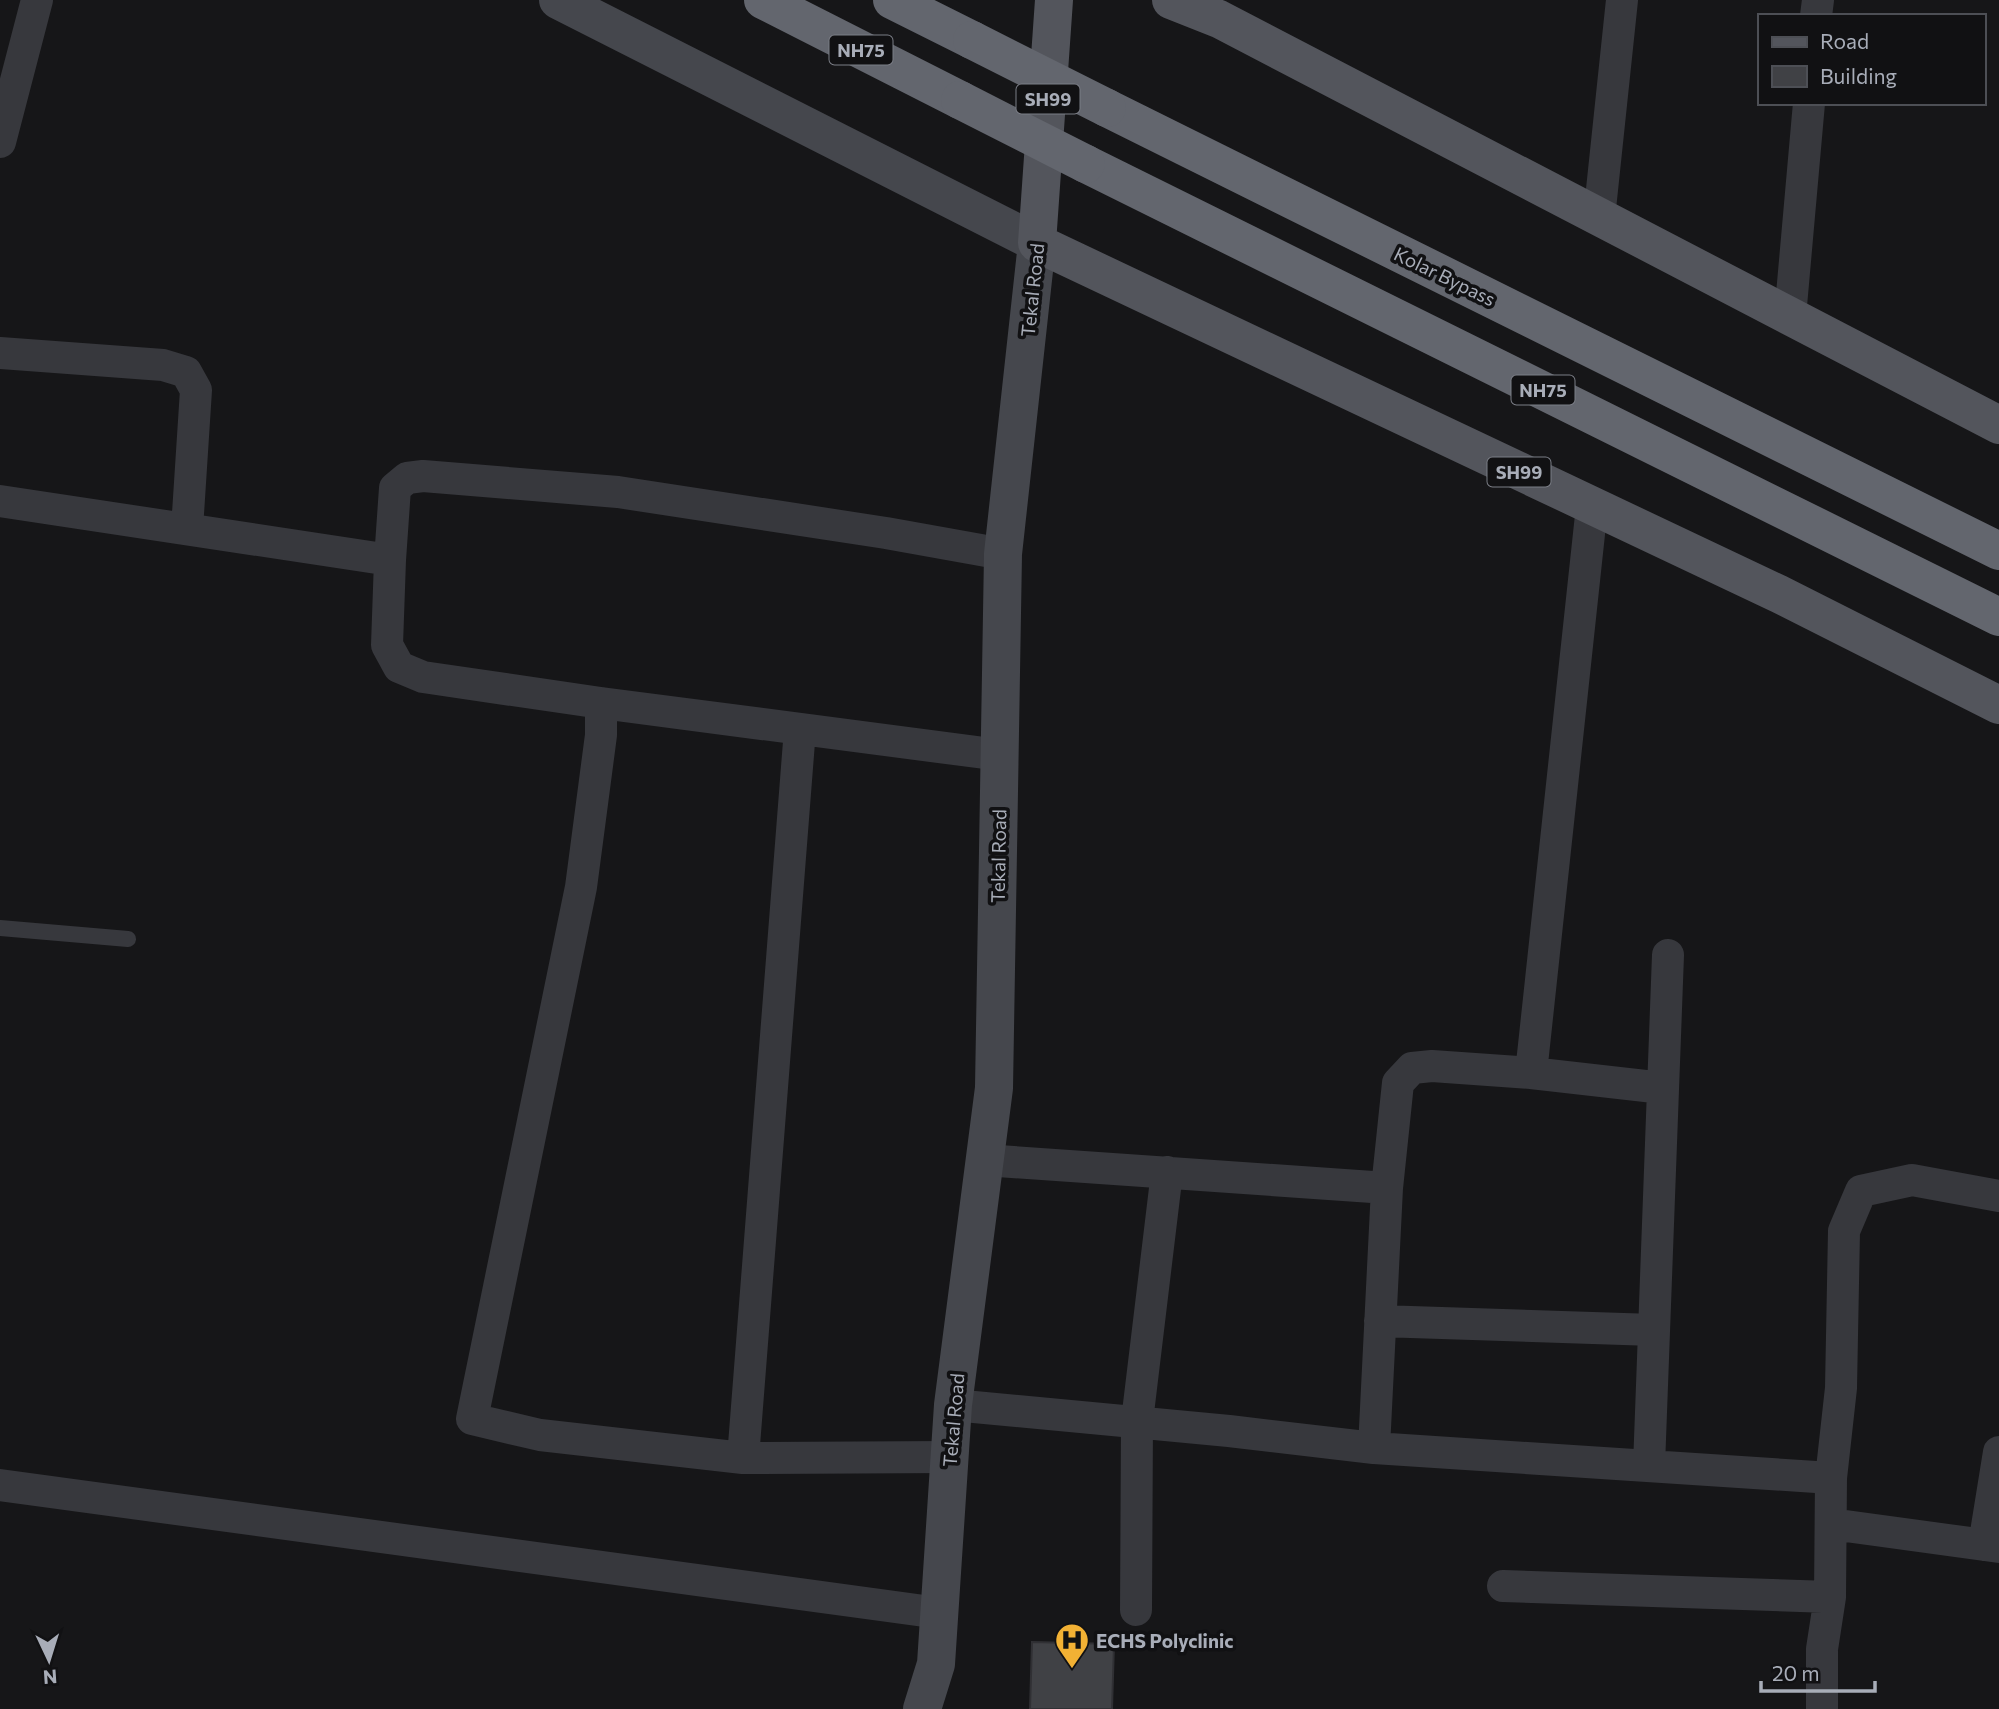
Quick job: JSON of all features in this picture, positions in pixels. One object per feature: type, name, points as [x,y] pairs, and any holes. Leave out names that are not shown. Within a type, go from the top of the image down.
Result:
[{"type":"highway","name":"NH75","points":[[763,0],[1086,164],[1999,617]]},
{"type":"highway","name":"Kolar Bypass","points":[[892,0],[1999,551]]},
{"type":"main road","points":[[558,0],[1037,243]]},
{"type":"main road","name":"Tekal Road","points":[[922,1709],[936,1664],[953,1405],[994,1088],[1003,554],[1037,243],[1055,0]]},
{"type":"main road","points":[[1171,0],[1219,19],[1999,425]]},
{"type":"main road","name":"SH99","points":[[1037,243],[1779,594],[1999,705]]},
{"type":"street","points":[[0,142],[37,0]]},
{"type":"street","points":[[1599,218],[1622,0]]},
{"type":"street","points":[[1790,317],[1809,105]]},
{"type":"street","points":[[0,353],[163,365],[186,372],[196,390],[187,529]]},
{"type":"street","points":[[1000,755],[423,677],[400,667],[387,645],[395,488],[407,478],[423,476],[618,492],[887,533],[1003,554]]},
{"type":"street","points":[[0,500],[390,560]]},
{"type":"street","points":[[1531,1073],[1592,506]]},
{"type":"street","points":[[601,703],[601,735],[581,887],[472,1419],[540,1435],[743,1458],[950,1457]]},
{"type":"street","points":[[743,1458],[800,729]]},
{"type":"street","points":[[1649,1466],[1668,955]]},
{"type":"street","points":[[1374,1448],[1387,1188],[1398,1083],[1412,1068],[1432,1066],[1531,1073],[1663,1088]]},
{"type":"street","points":[[984,1160],[1387,1188]]},
{"type":"street","points":[[1136,1610],[1138,1421],[1167,1172]]},
{"type":"street","points":[[1822,1709],[1822,1649],[1830,1597],[1831,1478],[1841,1388],[1843,1231],[1861,1191],[1912,1180],[1999,1196]]},
{"type":"street","points":[[1380,1321],[1654,1330]]},
{"type":"street","points":[[953,1405],[1138,1421],[1374,1448],[1831,1478]]},
{"type":"street","points":[[1830,1524],[1991,1546],[1999,1452]]},
{"type":"street","points":[[0,1485],[939,1613]]},
{"type":"street","points":[[1503,1586],[1830,1597]]},
{"type":"lane","points":[[0,928],[128,939]]},
{"type":"building","points":[[1032,1642],[1114,1644],[1112,1709],[1030,1709]]},
{"type":"place","name":"ECHS Polyclinic","points":[[1072,1670]]}]
